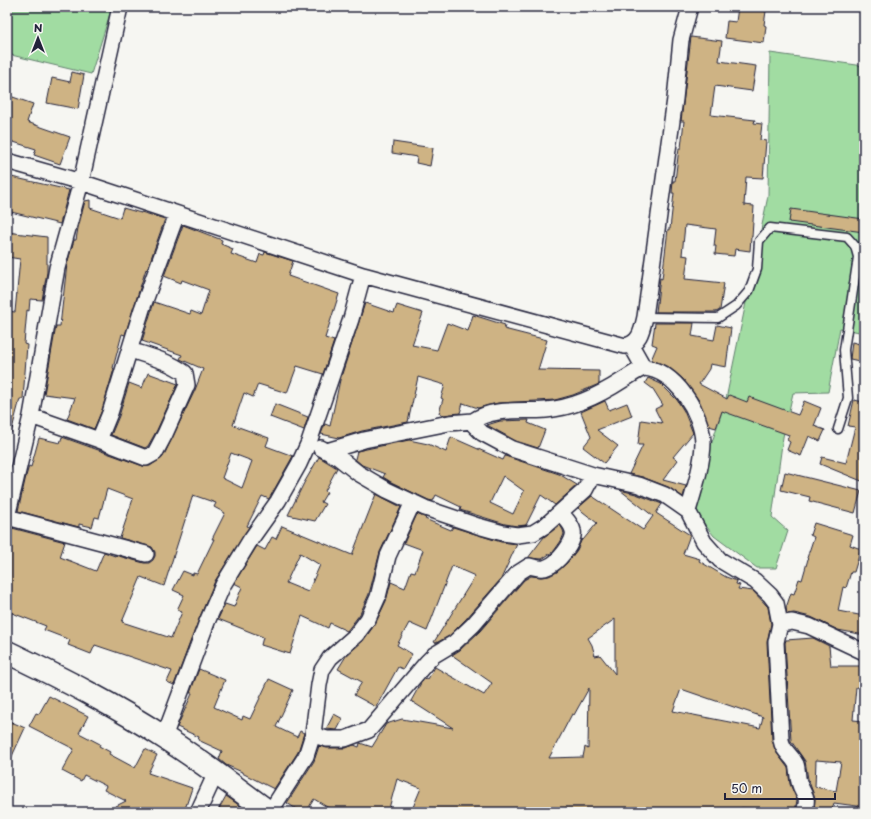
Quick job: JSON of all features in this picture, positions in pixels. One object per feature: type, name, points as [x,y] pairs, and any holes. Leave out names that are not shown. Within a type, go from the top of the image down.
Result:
[{"type":"main road","points":[[7,652],[99,699],[164,737],[269,812]]},
{"type":"street","points":[[120,7],[81,182],[57,268],[31,416],[7,517],[146,554]]},
{"type":"street","points":[[7,161],[81,182],[363,276],[611,344],[625,346],[631,345],[639,336],[645,317],[675,99],[681,40],[690,7]]},
{"type":"street","points":[[99,440],[110,413],[142,309],[177,214]]},
{"type":"street","points":[[164,737],[207,622],[223,585],[248,544],[278,501],[299,464],[309,442],[351,319],[363,276]]},
{"type":"street","points":[[631,345],[644,368]]},
{"type":"street","points":[[31,416],[146,458],[151,456],[155,453],[165,434],[187,385],[185,373],[164,362],[130,350]]},
{"type":"street","points":[[328,451],[364,440],[449,423],[473,421],[481,415],[502,412],[546,410],[564,407],[592,397],[644,368],[652,368],[676,384],[695,413],[700,428],[703,444],[698,475],[688,511]]},
{"type":"street","points":[[473,421],[474,425],[482,433],[512,449],[593,475],[639,486],[665,496],[688,511],[701,537],[712,553],[729,566],[755,581],[770,595],[776,603],[780,624],[776,642],[780,740],[784,750],[796,764],[799,783],[806,797],[807,804],[804,812]]},
{"type":"street","points":[[309,442],[328,451],[358,473],[387,490],[425,508],[503,534],[517,535],[533,532],[546,525],[585,490],[593,475]]},
{"type":"street","points":[[269,812],[306,756],[313,734],[322,670],[330,658],[356,635],[368,620],[378,597],[388,556],[413,502]]},
{"type":"street","points":[[313,734],[320,737],[340,740],[360,735],[369,730],[426,662],[434,655],[454,643],[473,625],[518,573],[529,566],[547,568],[563,554],[570,544],[573,531],[560,513]]},
{"type":"street","points":[[780,624],[792,622],[809,626],[864,652]]},
{"type":"street","points":[[198,812],[216,773]]},
{"type":"lane","points":[[645,317],[718,318],[736,306],[749,291],[757,269],[759,241],[770,228],[847,237],[855,246],[858,258],[844,350],[848,398],[838,429]]},
{"type":"green space","points":[[7,7],[112,7],[91,74],[7,54]]},
{"type":"green space","points":[[770,53],[864,66],[864,333],[840,328],[828,392],[793,393],[783,437],[772,517],[788,531],[776,568],[757,568],[714,536],[691,507],[726,399],[768,196]]},
{"type":"building","points":[[738,7],[766,11],[764,43],[725,38],[727,21],[736,22]]},
{"type":"building","points":[[691,37],[722,41],[719,61],[756,66],[752,91],[715,86],[711,115],[755,120],[754,123],[762,124],[760,140],[766,141],[763,178],[746,177],[744,205],[754,206],[750,251],[735,249],[734,256],[715,254],[716,246],[714,246],[716,229],[685,225],[682,255],[688,256],[685,279],[724,283],[720,310],[716,312],[656,312],[660,278],[662,279],[668,229],[670,229],[674,193],[672,193],[673,181],[675,181],[679,148],[681,148],[684,121],[681,121]]},
{"type":"building","points":[[72,72],[84,75],[78,109],[47,103],[52,78],[70,82]]},
{"type":"building","points":[[7,95],[33,104],[27,122],[70,137],[60,164],[34,155],[36,149],[7,140]]},
{"type":"building","points":[[393,142],[433,148],[430,166],[416,163],[417,157],[392,153]]},
{"type":"building","points":[[7,176],[69,190],[60,224],[7,211]]},
{"type":"building","points":[[90,200],[90,208],[120,218],[123,208],[165,219],[147,270],[146,269],[125,335],[122,334],[102,410],[94,429],[67,419],[75,398],[44,394],[56,326],[60,326],[67,264],[74,240],[76,240],[85,201]]},
{"type":"building","points":[[791,209],[864,219],[864,232],[789,222]]},
{"type":"building","points":[[183,225],[222,240],[221,244],[233,249],[231,254],[257,263],[260,254],[264,255],[265,252],[293,261],[288,276],[339,294],[325,338],[334,341],[323,374],[297,366],[287,393],[258,384],[253,397],[244,393],[233,425],[269,438],[266,446],[293,456],[269,499],[262,496],[247,526],[249,527],[215,581],[174,685],[167,682],[172,671],[95,645],[91,654],[68,645],[70,640],[44,630],[46,626],[7,611],[7,528],[65,542],[60,557],[96,571],[104,552],[144,563],[149,563],[155,556],[155,552],[152,547],[120,538],[133,499],[107,489],[99,518],[95,517],[92,527],[79,524],[79,527],[18,511],[26,476],[29,466],[31,467],[39,438],[60,443],[62,437],[143,466],[150,466],[163,457],[195,390],[203,369],[180,359],[182,355],[142,341],[154,302],[190,314],[191,311],[201,315],[209,290],[182,280],[181,283],[164,276]],"holes":[[[231,453],[252,461],[242,488],[222,478]],[[193,495],[216,503],[214,507],[225,513],[197,574],[193,573],[193,575],[183,571],[173,590],[184,595],[177,610],[182,612],[171,638],[122,622],[141,577],[164,586]]]},
{"type":"building","points":[[7,232],[47,237],[47,272],[42,300],[30,299],[29,311],[27,310],[24,344],[27,345],[23,399],[20,399],[11,433],[7,433],[7,322],[8,311],[15,312],[20,259],[7,257]]},
{"type":"building","points":[[365,303],[394,313],[397,305],[423,313],[412,345],[437,350],[447,323],[468,331],[473,315],[505,325],[504,329],[547,340],[538,370],[599,371],[599,384],[573,395],[555,400],[498,403],[478,408],[463,403],[460,413],[443,415],[439,413],[445,385],[418,377],[408,422],[362,431],[339,438],[321,434],[325,424],[330,426],[340,380]]},
{"type":"building","points":[[655,323],[694,323],[692,336],[714,340],[717,325],[731,328],[726,367],[710,364],[709,369],[699,384],[727,399],[729,395],[747,402],[749,397],[798,415],[804,401],[821,408],[814,426],[825,430],[820,441],[809,436],[801,456],[787,450],[790,442],[787,440],[789,435],[722,411],[716,428],[709,426],[700,402],[683,379],[670,368],[651,360],[657,346],[652,344]]},
{"type":"building","points":[[852,342],[864,345],[864,362],[850,359]]},
{"type":"building","points":[[148,373],[178,384],[157,430],[148,446],[145,448],[111,435],[119,416],[129,383],[142,388]]},
{"type":"building","points":[[648,378],[661,384],[677,400],[684,411],[693,433],[673,457],[678,460],[663,480],[686,486],[683,497],[668,487],[642,477],[629,474],[643,445],[638,445],[641,420],[662,423],[655,409],[663,405],[653,389],[645,383]]},
{"type":"building","points":[[854,400],[864,402],[864,482],[820,464],[822,457],[846,463],[855,427],[848,426]]},
{"type":"building","points":[[605,401],[609,410],[627,403],[632,416],[597,430],[618,446],[604,463],[583,447],[591,437],[581,412]]},
{"type":"building","points":[[275,404],[308,417],[304,430],[270,417]]},
{"type":"building","points":[[529,420],[528,423],[545,430],[538,448],[516,441],[487,425],[500,421]]},
{"type":"building","points":[[451,437],[503,460],[505,456],[559,474],[577,485],[555,505],[541,495],[526,525],[517,526],[505,524],[460,510],[461,507],[436,495],[433,501],[428,500],[391,482],[383,477],[385,474],[362,465],[355,459],[357,451],[409,440],[428,444],[446,452]],"holes":[[[503,476],[524,491],[513,514],[490,503]]]},
{"type":"building","points":[[319,457],[337,468],[321,502],[325,504],[315,521],[288,515],[304,483]]},
{"type":"building","points":[[785,472],[861,491],[855,513],[809,501],[810,497],[781,490]]},
{"type":"building","points":[[620,490],[636,494],[662,504],[656,513],[690,535],[683,554],[700,559],[699,561],[726,577],[737,581],[736,584],[740,585],[738,589],[753,591],[768,607],[771,624],[767,642],[772,740],[776,752],[788,768],[790,784],[797,800],[795,812],[762,812],[763,809],[741,808],[740,812],[411,812],[421,788],[397,779],[388,812],[335,812],[314,799],[306,812],[301,812],[287,803],[314,761],[319,746],[327,748],[345,748],[354,745],[359,747],[360,743],[372,747],[386,724],[402,719],[453,728],[411,701],[421,683],[426,678],[428,679],[435,667],[484,695],[492,683],[452,655],[460,650],[480,631],[524,580],[531,576],[549,576],[557,572],[567,563],[577,550],[582,539],[583,540],[597,523],[578,508],[592,496],[643,530],[653,516]],"holes":[[[615,619],[615,674],[600,655],[595,656],[588,638]],[[589,688],[588,749],[585,747],[583,757],[549,758],[572,714],[574,715]],[[681,689],[763,717],[760,728],[673,711]]]},
{"type":"building","points":[[376,494],[401,507],[380,552],[369,594],[360,614],[347,631],[330,623],[328,628],[302,616],[290,654],[261,645],[263,637],[218,619],[225,604],[234,607],[242,587],[234,583],[257,546],[265,550],[272,537],[276,539],[282,526],[352,555]],"holes":[[[300,553],[320,565],[308,592],[286,583]]]},
{"type":"building","points":[[417,514],[451,530],[453,527],[501,542],[517,544],[501,579],[449,636],[436,643],[434,642],[475,576],[452,566],[427,631],[409,623],[397,645],[412,654],[403,669],[398,667],[376,707],[354,695],[362,682],[338,669],[346,656],[363,641],[375,624],[386,601],[391,582],[405,588],[411,571],[415,572],[423,550],[404,543]]},
{"type":"building","points":[[814,523],[853,535],[850,545],[861,549],[854,572],[851,572],[846,588],[843,587],[838,611],[864,616],[864,635],[838,630],[811,617],[794,613],[787,614],[786,608],[791,593],[794,594],[799,579],[802,580],[814,537],[810,535]]},
{"type":"building","points":[[560,525],[564,534],[554,551],[542,559],[528,558],[544,537]]},
{"type":"building","points":[[813,638],[829,646],[831,666],[864,666],[864,688],[856,687],[853,720],[864,721],[864,807],[834,803],[831,812],[814,811],[815,798],[808,779],[805,761],[791,741],[786,640]],"holes":[[[816,760],[841,762],[836,791],[815,787]]]},
{"type":"building","points":[[199,669],[225,680],[214,707],[242,720],[243,716],[250,719],[269,679],[293,690],[276,727],[297,737],[300,731],[304,733],[298,752],[274,789],[226,765],[219,759],[222,751],[198,740],[199,737],[177,727],[191,696],[192,693],[190,693]]},
{"type":"building","points":[[49,696],[88,716],[79,733],[100,744],[99,746],[110,752],[109,754],[135,768],[145,749],[157,755],[148,773],[192,788],[184,812],[104,812],[126,801],[104,790],[106,786],[84,775],[81,781],[62,771],[74,749],[29,726],[36,713],[39,714]]},
{"type":"building","points":[[334,714],[343,719],[337,730],[326,729]]},
{"type":"building","points":[[7,720],[25,728],[7,767]]},
{"type":"building","points":[[226,796],[236,803],[248,812],[217,812]]}]
